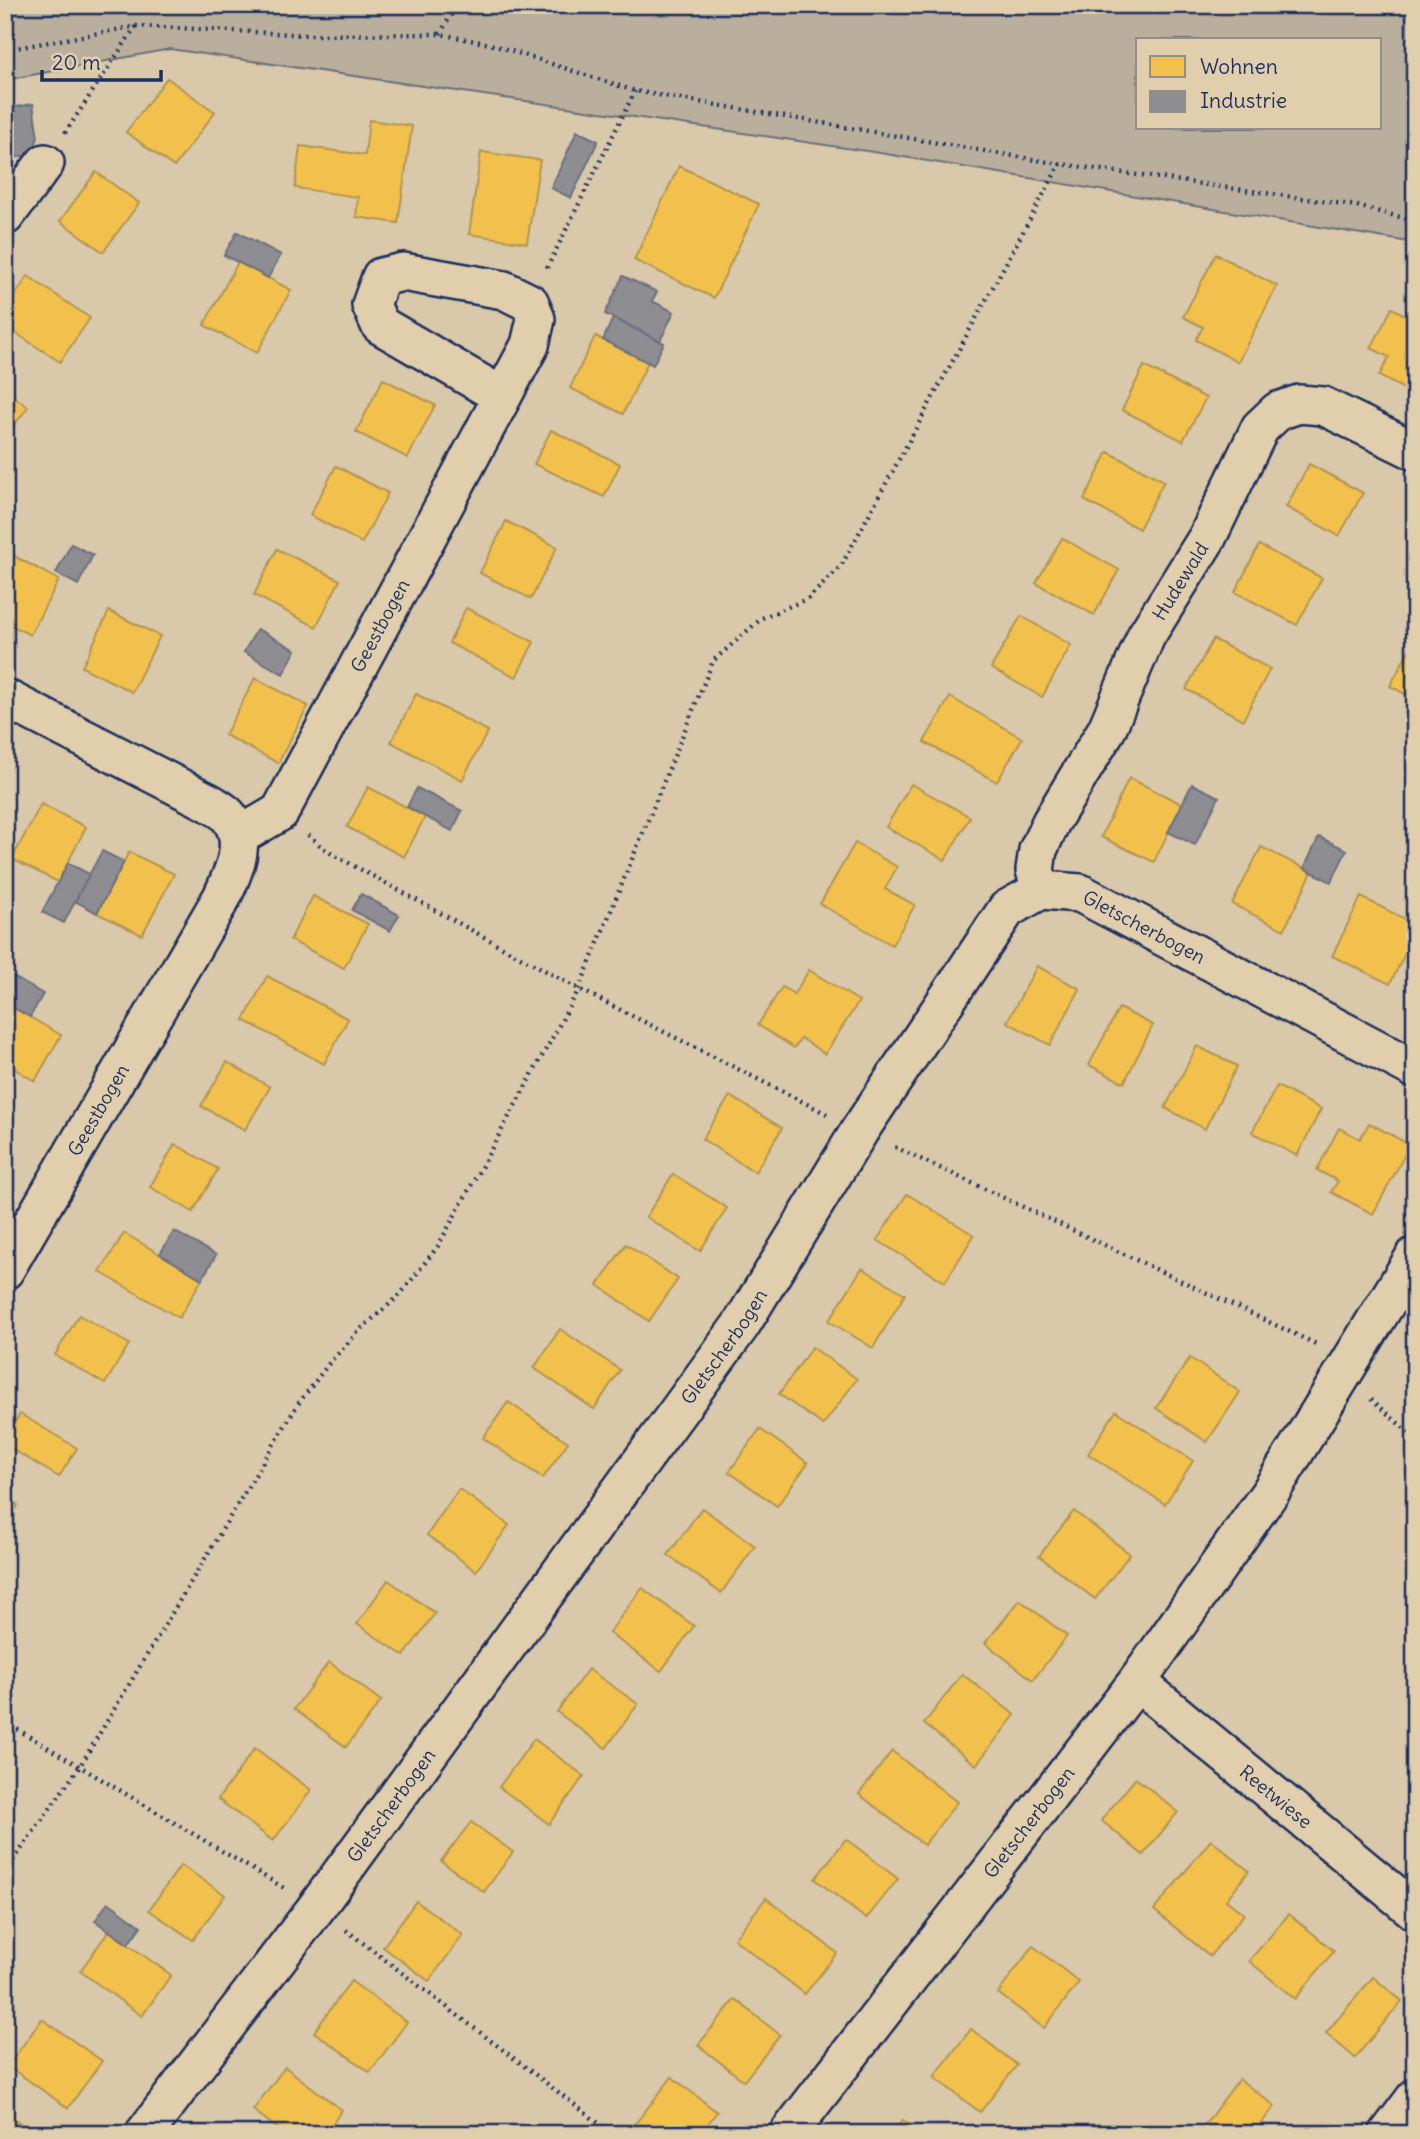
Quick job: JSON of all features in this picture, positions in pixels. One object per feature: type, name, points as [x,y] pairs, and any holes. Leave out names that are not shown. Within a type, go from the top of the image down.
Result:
[{"type":"street","points":[[5,216],[46,163]]},
{"type":"street","points":[[502,397],[380,325],[371,305],[382,277],[403,272],[504,290],[530,303]]},
{"type":"street","name":"Geestbogen","points":[[280,812],[530,345],[536,319],[530,303]]},
{"type":"street","name":"Hudewald","points":[[1041,890],[1035,870],[1038,850],[1051,822],[1107,729],[1146,636],[1206,538],[1260,428],[1278,411],[1298,404],[1323,406],[1415,451]]},
{"type":"street","points":[[5,698],[210,803],[229,816],[239,836],[280,812]]},
{"type":"street","name":"Geestbogen","points":[[5,1270],[222,897],[237,864],[239,836]]},
{"type":"street","name":"Gletscherbogen","points":[[144,2134],[316,1908],[741,1325],[860,1130],[1007,909],[1041,890],[1080,893],[1415,1069]]},
{"type":"street","name":"Gletscherbogen","points":[[788,2134],[1137,1682],[1271,1491],[1415,1256]]},
{"type":"street","name":"Reetwiese","points":[[1137,1682],[1415,1911]]},
{"type":"street","points":[[1388,2134],[1415,2098]]},
{"type":"path","points":[[440,34],[457,5]]},
{"type":"path","points":[[46,163],[136,26]]},
{"type":"path","points":[[5,50],[136,26],[310,35],[440,34],[490,44],[635,91],[1060,164],[1357,206],[1415,221]]},
{"type":"path","points":[[530,303],[635,91]]},
{"type":"path","points":[[5,1872],[79,1766],[298,1404],[330,1362],[362,1328],[400,1295],[438,1246],[579,989],[713,661],[762,618],[809,598],[841,566],[1060,164]]},
{"type":"path","points":[[280,812],[327,851],[579,989],[1347,1368],[1415,1437]]},
{"type":"path","points":[[5,1722],[316,1908],[613,2134]]},
{"type":"shaded area","points":[[5,5],[1415,5],[1415,243],[880,153],[170,49],[5,80]]},
{"type":"building: Wohnen","points":[[167,78],[215,112],[174,167],[126,132]]},
{"type":"building: Wohnen","points":[[369,120],[412,126],[398,223],[356,217],[358,197],[295,188],[300,146],[365,155]]},
{"type":"building: Wohnen","points":[[481,152],[540,160],[527,243],[469,234]]},
{"type":"building: Wohnen","points":[[679,166],[759,204],[714,298],[634,260]]},
{"type":"building: Wohnen","points":[[96,172],[139,203],[103,252],[60,221]]},
{"type":"building: Wohnen","points":[[1216,254],[1277,286],[1238,362],[1196,340],[1203,327],[1183,317]]},
{"type":"building: Wohnen","points":[[238,262],[291,290],[257,353],[204,325]]},
{"type":"building: Wohnen","points":[[28,276],[90,318],[60,362],[5,326],[5,311]]},
{"type":"building: Wohnen","points":[[1415,300],[1415,379],[1408,391],[1379,376],[1389,357],[1371,348],[1392,308],[1407,316]]},
{"type":"building: Wohnen","points":[[595,336],[648,362],[623,414],[570,388]]},
{"type":"building: Wohnen","points":[[1144,366],[1206,398],[1183,441],[1122,410]]},
{"type":"building: Wohnen","points":[[383,379],[435,405],[408,458],[356,432]]},
{"type":"building: Wohnen","points":[[5,390],[28,407],[5,437]]},
{"type":"building: Wohnen","points":[[551,430],[620,464],[604,497],[534,464]]},
{"type":"building: Wohnen","points":[[1108,452],[1164,481],[1139,529],[1084,500]]},
{"type":"building: Wohnen","points":[[1309,464],[1363,493],[1339,536],[1286,507]]},
{"type":"building: Wohnen","points":[[336,466],[388,493],[362,543],[310,515]]},
{"type":"building: Wohnen","points":[[506,521],[557,547],[531,599],[480,573]]},
{"type":"building: Wohnen","points":[[1062,538],[1119,570],[1094,615],[1036,583]]},
{"type":"building: Wohnen","points":[[1259,545],[1322,578],[1297,625],[1235,592]]},
{"type":"building: Wohnen","points":[[277,549],[340,580],[316,627],[254,595]]},
{"type":"building: Wohnen","points":[[12,555],[59,580],[30,635],[5,622],[5,568]]},
{"type":"building: Wohnen","points":[[466,608],[534,642],[516,677],[449,643]]},
{"type":"building: Wohnen","points":[[109,611],[160,636],[132,692],[82,667]]},
{"type":"building: Wohnen","points":[[1021,616],[1071,645],[1042,697],[991,668]]},
{"type":"building: Wohnen","points":[[1213,639],[1270,669],[1243,720],[1186,689]]},
{"type":"building: Wohnen","points":[[1415,639],[1415,699],[1390,686]]},
{"type":"building: Wohnen","points":[[255,678],[308,706],[278,763],[225,735]]},
{"type":"building: Wohnen","points":[[416,694],[488,731],[462,780],[391,742]]},
{"type":"building: Wohnen","points":[[950,697],[1022,738],[997,782],[924,742]]},
{"type":"building: Wohnen","points":[[1129,778],[1182,804],[1154,862],[1101,837]]},
{"type":"building: Wohnen","points":[[911,784],[970,817],[945,860],[886,827]]},
{"type":"building: Wohnen","points":[[368,787],[425,817],[404,857],[347,827]]},
{"type":"building: Wohnen","points":[[41,804],[86,827],[58,882],[12,859]]},
{"type":"building: Wohnen","points":[[855,843],[897,867],[885,889],[915,905],[892,945],[820,904]]},
{"type":"building: Wohnen","points":[[1261,847],[1312,872],[1284,930],[1232,904]]},
{"type":"building: Wohnen","points":[[129,852],[174,874],[142,935],[97,913]]},
{"type":"building: Wohnen","points":[[313,896],[368,924],[344,968],[290,940]]},
{"type":"building: Wohnen","points":[[1361,897],[1415,924],[1415,933],[1390,984],[1332,956]]},
{"type":"building: Wohnen","points":[[1037,966],[1080,989],[1050,1045],[1007,1022]]},
{"type":"building: Wohnen","points":[[809,970],[859,1001],[825,1054],[801,1038],[794,1048],[758,1025],[782,987],[794,994]]},
{"type":"building: Wohnen","points":[[267,976],[348,1019],[324,1064],[244,1020]]},
{"type":"building: Wohnen","points":[[5,1003],[61,1035],[35,1081],[5,1063]]},
{"type":"building: Wohnen","points":[[1119,1008],[1153,1025],[1124,1083],[1089,1065]]},
{"type":"building: Wohnen","points":[[1197,1046],[1237,1066],[1205,1129],[1165,1108]]},
{"type":"building: Wohnen","points":[[227,1062],[270,1087],[245,1130],[201,1106]]},
{"type":"building: Wohnen","points":[[1277,1086],[1321,1109],[1297,1156],[1252,1132]]},
{"type":"building: Wohnen","points":[[730,1096],[782,1128],[755,1172],[702,1139]]},
{"type":"building: Wohnen","points":[[1369,1123],[1410,1145],[1373,1214],[1331,1192],[1338,1181],[1317,1170],[1339,1128],[1360,1139]]},
{"type":"building: Wohnen","points":[[175,1144],[218,1169],[193,1212],[150,1187]]},
{"type":"building: Wohnen","points":[[673,1174],[727,1208],[700,1251],[646,1217]]},
{"type":"building: Wohnen","points":[[907,1194],[974,1235],[945,1282],[877,1240]]},
{"type":"building: Wohnen","points":[[124,1233],[202,1279],[179,1318],[100,1272]]},
{"type":"building: Wohnen","points":[[626,1244],[678,1279],[649,1321],[598,1285]]},
{"type":"building: Wohnen","points":[[862,1268],[905,1294],[873,1348],[829,1321]]},
{"type":"building: Wohnen","points":[[79,1315],[129,1344],[105,1384],[55,1355]]},
{"type":"building: Wohnen","points":[[560,1329],[620,1370],[594,1409],[534,1368]]},
{"type":"building: Wohnen","points":[[812,1347],[857,1379],[823,1425],[779,1394]]},
{"type":"building: Wohnen","points":[[1190,1358],[1240,1392],[1207,1442],[1156,1408]]},
{"type":"building: Wohnen","points":[[508,1402],[568,1442],[543,1478],[483,1438]]},
{"type":"building: Wohnen","points":[[1116,1411],[1193,1461],[1165,1504],[1088,1454]]},
{"type":"building: Wohnen","points":[[20,1414],[77,1448],[59,1477],[5,1445],[5,1438]]},
{"type":"building: Wohnen","points":[[760,1429],[808,1463],[777,1506],[729,1472]]},
{"type":"building: Wohnen","points":[[459,1489],[509,1525],[476,1571],[427,1535]]},
{"type":"building: Wohnen","points":[[5,1497],[18,1505],[5,1526]]},
{"type":"building: Wohnen","points":[[702,1508],[755,1546],[721,1593],[668,1555]]},
{"type":"building: Wohnen","points":[[1074,1511],[1130,1554],[1095,1599],[1039,1556]]},
{"type":"building: Wohnen","points":[[388,1580],[435,1613],[404,1656],[357,1624]]},
{"type":"building: Wohnen","points":[[642,1588],[694,1626],[661,1671],[609,1633]]},
{"type":"building: Wohnen","points":[[1020,1600],[1067,1636],[1033,1680],[985,1643]]},
{"type":"building: Wohnen","points":[[329,1662],[381,1701],[346,1747],[294,1709]]},
{"type":"building: Wohnen","points":[[588,1669],[638,1704],[606,1748],[557,1712]]},
{"type":"building: Wohnen","points":[[962,1674],[1015,1715],[976,1765],[924,1724]]},
{"type":"building: Wohnen","points":[[534,1739],[584,1776],[549,1824],[499,1787]]},
{"type":"building: Wohnen","points":[[255,1748],[311,1790],[273,1841],[218,1799]]},
{"type":"building: Wohnen","points":[[892,1751],[957,1802],[924,1845],[859,1794]]},
{"type":"building: Wohnen","points":[[1136,1778],[1178,1812],[1143,1855],[1101,1820]]},
{"type":"building: Wohnen","points":[[471,1822],[513,1852],[484,1892],[441,1861]]},
{"type":"building: Wohnen","points":[[846,1839],[898,1879],[866,1919],[815,1879]]},
{"type":"building: Wohnen","points":[[1211,1840],[1249,1871],[1226,1900],[1244,1914],[1210,1956],[1154,1910]]},
{"type":"building: Wohnen","points":[[181,1865],[225,1895],[193,1940],[149,1910]]},
{"type":"building: Wohnen","points":[[766,1898],[837,1953],[805,1994],[734,1939]]},
{"type":"building: Wohnen","points":[[416,1901],[463,1935],[429,1981],[383,1947]]},
{"type":"building: Wohnen","points":[[1289,1914],[1334,1951],[1295,1999],[1249,1961]]},
{"type":"building: Wohnen","points":[[109,1931],[171,1975],[142,2016],[80,1971]]},
{"type":"building: Wohnen","points":[[1033,1946],[1079,1982],[1044,2028],[998,1993]]},
{"type":"building: Wohnen","points":[[1373,1977],[1402,2001],[1355,2058],[1326,2033]]},
{"type":"building: Wohnen","points":[[351,1981],[407,2022],[370,2072],[314,2032]]},
{"type":"building: Wohnen","points":[[735,1999],[780,2035],[744,2081],[698,2045]]},
{"type":"building: Wohnen","points":[[42,2019],[102,2061],[68,2108],[8,2066]]},
{"type":"building: Wohnen","points":[[971,2029],[1017,2065],[980,2112],[934,2077]]},
{"type":"building: Wohnen","points":[[285,2067],[342,2110],[325,2134],[285,2134],[253,2110]]},
{"type":"building: Wohnen","points":[[672,2077],[717,2112],[700,2134],[649,2134],[635,2124]]},
{"type":"building: Wohnen","points":[[1239,2079],[1275,2106],[1259,2126],[1269,2134],[1198,2134]]},
{"type":"building: Wohnen","points":[[5,2112],[36,2134],[5,2134]]},
{"type":"building: Wohnen","points":[[903,2120],[921,2134],[892,2134]]},
{"type":"building: Industrie","points":[[33,104],[38,138],[30,155],[5,159],[5,109]]},
{"type":"building: Industrie","points":[[577,131],[598,141],[571,198],[551,188]]},
{"type":"building: Industrie","points":[[237,232],[281,255],[268,278],[224,255]]},
{"type":"building: Industrie","points":[[623,276],[657,292],[652,301],[674,312],[660,341],[605,314]]},
{"type":"building: Industrie","points":[[613,318],[664,343],[653,365],[603,340]]},
{"type":"building: Industrie","points":[[71,544],[93,555],[78,585],[56,573]]},
{"type":"building: Industrie","points":[[257,629],[296,650],[283,674],[244,652]]},
{"type":"building: Industrie","points":[[1192,784],[1219,797],[1195,845],[1168,832]]},
{"type":"building: Industrie","points":[[417,788],[462,811],[452,831],[407,807]]},
{"type":"building: Industrie","points":[[1319,837],[1347,850],[1331,882],[1304,868]]},
{"type":"building: Industrie","points":[[102,851],[124,862],[97,913],[75,901]]},
{"type":"building: Industrie","points":[[68,863],[89,874],[64,923],[42,912]]},
{"type":"building: Industrie","points":[[361,894],[399,915],[390,931],[352,910]]},
{"type":"building: Industrie","points":[[5,972],[43,994],[30,1017],[5,1003]]},
{"type":"building: Industrie","points":[[174,1231],[216,1255],[202,1279],[160,1254]]},
{"type":"building: Industrie","points":[[108,1902],[141,1926],[128,1944],[95,1921]]}]
